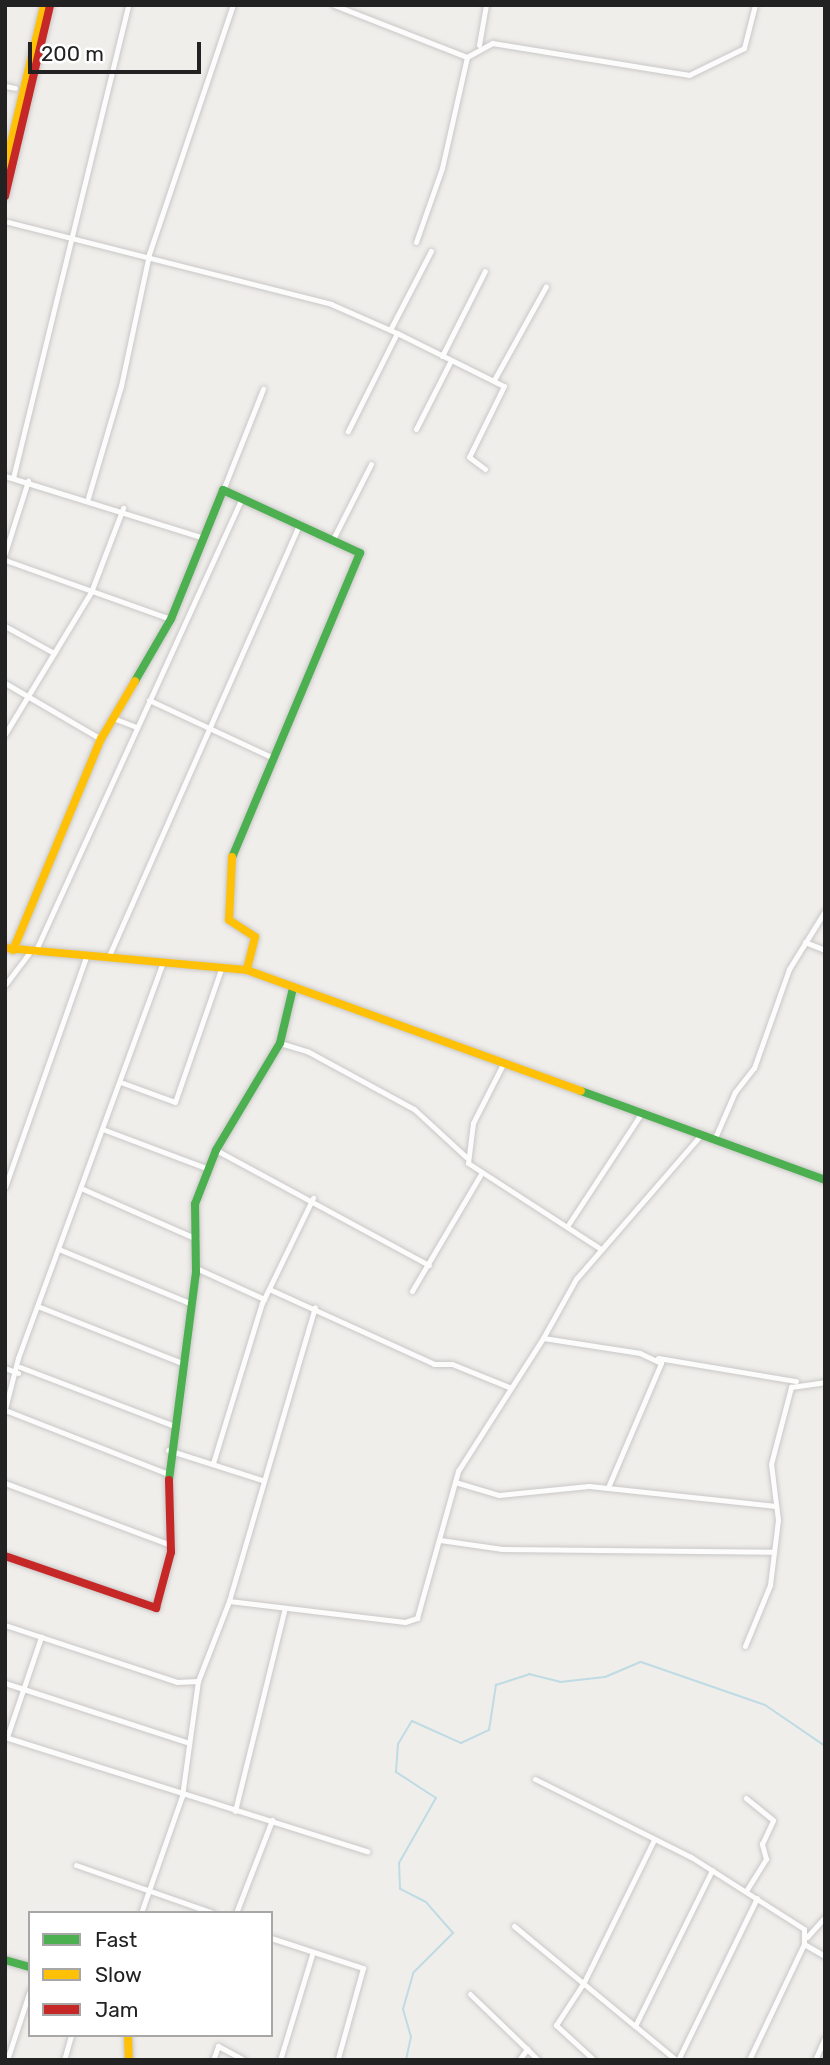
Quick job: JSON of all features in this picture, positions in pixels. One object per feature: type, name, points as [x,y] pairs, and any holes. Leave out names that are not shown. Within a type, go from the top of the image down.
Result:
[{"type":"street","points":[[5,168],[44,5]]},
{"type":"street","points":[[5,196],[50,5]]},
{"type":"street","points":[[13,478],[128,5]]},
{"type":"street","points":[[88,498],[121,386],[149,254],[233,5]]},
{"type":"street","points":[[334,5],[467,57]]},
{"type":"street","points":[[416,242],[445,157],[467,57],[479,46],[486,5]]},
{"type":"street","points":[[479,46],[689,75],[744,48],[754,5]]},
{"type":"street","points":[[5,86],[15,88]]},
{"type":"street","points":[[8,222],[149,254],[331,304],[494,380],[503,391],[469,457],[485,469]]},
{"type":"street","points":[[390,330],[430,251]]},
{"type":"street","points":[[442,356],[485,271]]},
{"type":"street","points":[[494,380],[546,286]]},
{"type":"street","points":[[348,431],[397,333]]},
{"type":"street","points":[[416,429],[451,360]]},
{"type":"street","points":[[262,388],[171,619],[101,739],[9,949],[247,970],[825,1180]]},
{"type":"street","points":[[332,540],[371,464]]},
{"type":"street","points":[[5,476],[123,508],[204,538]]},
{"type":"street","points":[[5,553],[27,481]]},
{"type":"street","points":[[223,490],[300,523],[360,553],[233,844],[227,903],[229,920],[255,937],[247,970]]},
{"type":"street","points":[[5,985],[33,952],[242,498]]},
{"type":"street","points":[[5,734],[91,592],[123,508]]},
{"type":"street","points":[[108,958],[300,523]]},
{"type":"street","points":[[5,560],[171,619]]},
{"type":"street","points":[[5,626],[54,653]]},
{"type":"street","points":[[5,683],[101,739]]},
{"type":"street","points":[[149,700],[270,756]]},
{"type":"street","points":[[113,718],[136,727]]},
{"type":"street","points":[[714,1140],[754,1068],[805,942],[825,911]]},
{"type":"street","points":[[805,942],[825,950]]},
{"type":"street","points":[[5,1187],[86,957]]},
{"type":"street","points":[[162,964],[123,1083],[40,1307],[18,1358],[19,1370],[5,1410],[166,1474]]},
{"type":"street","points":[[123,1083],[176,1102],[221,969]]},
{"type":"street","points":[[5,1556],[156,1608],[171,1545],[166,1474],[196,1268],[198,1239],[195,1204],[216,1150],[280,1043],[293,988]]},
{"type":"street","points":[[280,1043],[307,1051],[414,1109],[481,1174],[568,1225],[601,1249]]},
{"type":"street","points":[[466,1157],[473,1123],[503,1065]]},
{"type":"street","points":[[568,1225],[641,1114]]},
{"type":"street","points":[[105,1130],[209,1169]]},
{"type":"street","points":[[229,1601],[284,1611],[412,1622],[421,1612],[455,1482],[509,1387],[543,1338],[576,1279],[700,1136]]},
{"type":"street","points":[[216,1150],[313,1198],[429,1265]]},
{"type":"street","points":[[412,1291],[481,1174]]},
{"type":"street","points":[[83,1189],[198,1239]]},
{"type":"street","points":[[213,1463],[264,1299],[313,1198]]},
{"type":"street","points":[[61,1250],[192,1304]]},
{"type":"street","points":[[196,1268],[264,1299]]},
{"type":"street","points":[[269,1289],[315,1307],[434,1364],[452,1364],[509,1387]]},
{"type":"street","points":[[40,1307],[182,1363]]},
{"type":"street","points":[[143,1911],[183,1796],[187,1742],[198,1681],[229,1601],[262,1480],[315,1307]]},
{"type":"street","points":[[543,1338],[796,1381],[825,1382]]},
{"type":"street","points":[[609,1485],[657,1382],[658,1358]]},
{"type":"street","points":[[5,1368],[19,1370],[172,1425]]},
{"type":"street","points":[[745,1646],[770,1585],[776,1506],[771,1464],[796,1381]]},
{"type":"street","points":[[168,1450],[262,1480]]},
{"type":"street","points":[[455,1482],[499,1495],[589,1486],[776,1506]]},
{"type":"street","points":[[5,1483],[171,1545]]},
{"type":"street","points":[[440,1540],[502,1549],[773,1552]]},
{"type":"street","points":[[234,1811],[284,1611]]},
{"type":"street","points":[[5,1625],[177,1682],[198,1681]]},
{"type":"street","points":[[41,1637],[6,1737],[183,1796],[271,1820],[367,1851]]},
{"type":"street","points":[[5,1683],[187,1742]]},
{"type":"street","points":[[535,1779],[712,1870],[757,1898],[807,1937]]},
{"type":"street","points":[[746,1798],[773,1820],[762,1844],[766,1859],[746,1891]]},
{"type":"street","points":[[237,1911],[271,1820]]},
{"type":"street","points":[[594,2060],[556,2025],[584,1982],[654,1840]]},
{"type":"street","points":[[76,1865],[208,1911]]},
{"type":"street","points":[[635,2026],[712,1870]]},
{"type":"street","points":[[514,1927],[677,2060],[757,1898]]},
{"type":"street","points":[[750,2060],[807,1937],[825,1917]]},
{"type":"street","points":[[273,1939],[312,1955],[363,1968],[338,2058]]},
{"type":"street","points":[[804,1944],[825,1956]]},
{"type":"street","points":[[280,2060],[312,1955]]},
{"type":"street","points":[[5,1960],[28,1966]]},
{"type":"street","points":[[470,1994],[538,2060]]},
{"type":"street","points":[[7,2060],[28,1996]]},
{"type":"street","points":[[64,2060],[70,2037]]},
{"type":"street","points":[[128,2037],[129,2060]]},
{"type":"street","points":[[815,2060],[825,2038]]},
{"type":"street","points":[[213,2060],[218,2046],[244,2060]]},
{"type":"street","points":[[519,2060],[527,2049]]},
{"type":"waterway","points":[[406,2060],[411,2037],[403,2009],[413,1973],[453,1933],[426,1902],[400,1889],[399,1863],[436,1798],[396,1772],[398,1744],[412,1721],[461,1743],[489,1730],[496,1685],[529,1674],[560,1682],[605,1677],[641,1662],[765,1705],[825,1746]]},
{"type":"traffic: fast","points":[[135,681],[171,619],[223,490],[360,553],[232,857]]},
{"type":"traffic: fast","points":[[169,1480],[196,1273],[195,1204],[216,1150],[280,1043],[293,988]]},
{"type":"traffic: fast","points":[[581,1091],[825,1180]]},
{"type":"traffic: fast","points":[[5,1960],[28,1966]]},
{"type":"traffic: slow","points":[[5,168],[44,5]]},
{"type":"traffic: slow","points":[[13,950],[101,739],[135,681]]},
{"type":"traffic: slow","points":[[232,857],[229,920],[255,937],[247,970]]},
{"type":"traffic: slow","points":[[5,948],[247,970],[581,1091]]},
{"type":"traffic: slow","points":[[128,2037],[129,2060]]},
{"type":"traffic: jam","points":[[5,196],[50,5]]},
{"type":"traffic: jam","points":[[5,1556],[156,1608],[171,1552],[169,1480]]}]
